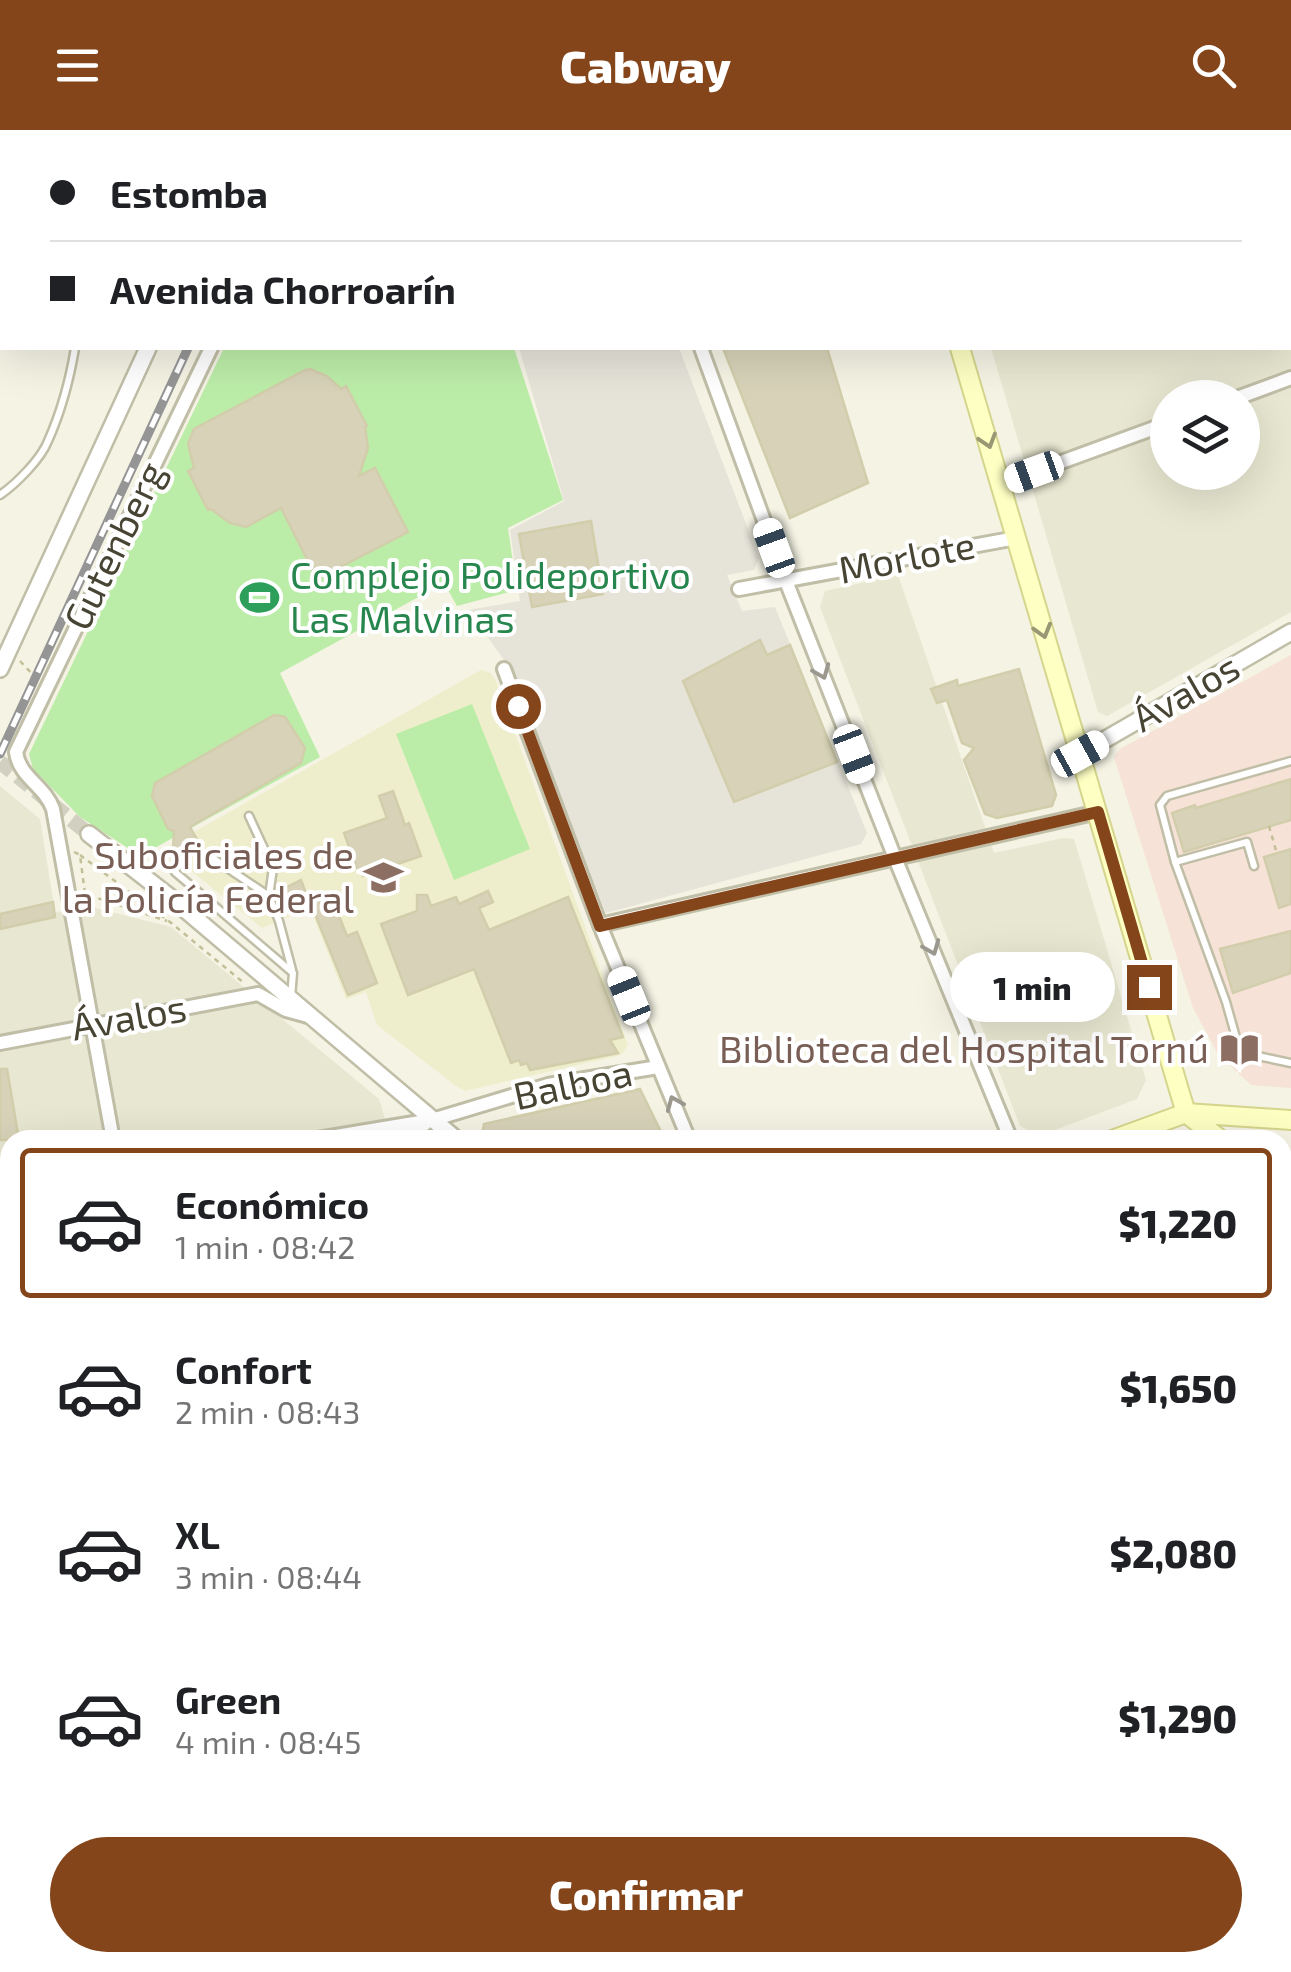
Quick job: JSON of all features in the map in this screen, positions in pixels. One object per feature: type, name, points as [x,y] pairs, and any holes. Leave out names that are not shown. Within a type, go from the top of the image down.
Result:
[{"type":"main road","points":[[961,350],[1186,1112],[1208,1130]]},
{"type":"main road","points":[[1138,1130],[1186,1112],[1291,1120]]},
{"type":"street","name":"Gutenberg","points":[[0,669],[147,350]]},
{"type":"street","name":"Gutenberg","points":[[60,844],[50,800],[20,767],[18,744],[209,350]]},
{"type":"street","points":[[702,350],[786,581],[1007,1130]]},
{"type":"street","points":[[1260,389],[1291,378]]},
{"type":"street","name":"Morlote","points":[[1001,484],[1150,430]]},
{"type":"street","name":"Morlote","points":[[740,589],[1016,538]]},
{"type":"street","name":"Ávalos","points":[[1080,754],[1291,632]]},
{"type":"street","points":[[504,669],[600,926],[686,1130]]},
{"type":"street","points":[[600,926],[1098,812]]},
{"type":"street","points":[[88,834],[175,901],[444,1130]]},
{"type":"street","points":[[60,844],[111,1130]]},
{"type":"street","points":[[258,994],[286,1010],[310,1017]]},
{"type":"street","name":"Ávalos","points":[[0,1043],[258,994]]},
{"type":"street","name":"Balboa","points":[[374,1130],[432,1120],[548,1085],[658,1067]]},
{"type":"street","points":[[415,1130],[432,1120]]},
{"type":"lane","points":[[0,495],[13,486],[48,444],[75,350]]},
{"type":"lane","points":[[1291,760],[1167,796],[1160,810],[1237,1041],[1254,1054],[1291,1063]]},
{"type":"lane","points":[[248,816],[273,868],[269,896],[292,973],[291,998]]},
{"type":"lane","points":[[1175,862],[1247,842],[1254,866]]},
{"type":"lane","points":[[208,855],[269,896]]},
{"type":"lane","points":[[176,872],[292,973]]},
{"type":"path","points":[[8,650],[46,688]]},
{"type":"path","points":[[1269,826],[1277,854]]},
{"type":"path","points":[[60,844],[170,922],[258,994]]},
{"type":"path","points":[[80,855],[86,894],[170,922]]},
{"type":"shaded area","points":[[520,350],[680,350],[759,558],[754,570],[727,575],[742,611],[775,607],[867,833],[861,844],[606,913],[504,660],[468,610],[520,601],[510,530],[564,501]]},
{"type":"shaded area","points":[[992,350],[1291,350],[1291,612],[1107,716],[1098,712]]},
{"type":"shaded area","points":[[898,575],[994,853],[1074,839],[1146,1080],[1137,1099],[1055,1130],[1028,1130],[1020,1126],[820,607],[825,591]]},
{"type":"shaded area","points":[[1291,655],[1291,1088],[1251,1085],[1218,1054],[1193,1008],[1114,757],[1120,749]]},
{"type":"shaded area","name":"Suboficiales de la Policía Federal","points":[[481,670],[491,673],[496,681],[628,1045],[621,1055],[465,1091],[377,1025],[366,992],[346,999],[310,908],[262,928],[164,849]]},
{"type":"shaded area","points":[[0,786],[40,819],[55,912],[95,908],[171,927],[379,1099],[388,1130],[0,1130]]},
{"type":"green space","name":"Complejo Polideportivo Las Malvinas","points":[[223,350],[515,350],[563,500],[508,528],[517,590],[457,606],[444,583],[280,673],[320,757],[140,856],[80,817],[33,769],[29,754]]},
{"type":"green space","points":[[472,704],[530,849],[454,880],[396,734]]},
{"type":"building","points":[[724,350],[828,350],[868,483],[790,518]]},
{"type":"building","points":[[310,369],[327,376],[341,389],[346,386],[367,426],[368,448],[359,476],[375,468],[408,532],[317,579],[281,508],[246,527],[230,523],[208,510],[188,471],[194,468],[188,444],[194,429]]},
{"type":"building","points":[[591,521],[603,594],[532,607],[519,534]]},
{"type":"building","points":[[760,640],[767,655],[790,645],[837,762],[734,802],[683,681]]},
{"type":"building","points":[[1019,669],[1056,795],[1052,806],[997,818],[985,814],[964,760],[974,748],[962,743],[947,700],[937,703],[931,689],[957,680],[958,686]]},
{"type":"building","points":[[274,715],[285,717],[305,748],[301,763],[190,827],[202,848],[184,860],[173,850],[174,831],[168,829],[152,796],[155,783]]},
{"type":"building","points":[[1291,779],[1291,820],[1184,852],[1172,813]]},
{"type":"building","points":[[393,791],[421,856],[363,876],[344,833],[387,818],[379,796]]},
{"type":"building","points":[[1291,849],[1291,904],[1279,908],[1264,857]]},
{"type":"building","points":[[301,880],[310,904],[293,912],[283,889]]},
{"type":"building","points":[[488,891],[493,902],[479,908],[489,930],[568,897],[623,1037],[610,1040],[618,1053],[530,1070],[527,1063],[521,1065],[519,1060],[511,1063],[474,969],[408,995],[381,924],[417,911],[417,895],[427,895],[431,906],[456,897],[459,904]]},
{"type":"building","points":[[330,893],[347,936],[357,932],[377,983],[348,995],[310,902]]},
{"type":"building","points":[[53,902],[55,917],[0,929],[0,914]]},
{"type":"building","points":[[1291,931],[1291,973],[1233,993],[1220,949]]},
{"type":"building","points":[[0,1069],[7,1069],[17,1130],[0,1130]]},
{"type":"building","points":[[640,1089],[660,1130],[483,1130],[484,1124]]},
{"type":"tunnel","points":[[0,762],[89,834]]},
{"type":"railway","points":[[0,754],[187,350]]},
{"type":"place","name":"Complejo Polideportivo Las Malvinas","points":[[260,598]]},
{"type":"place","name":"Suboficiales de la Policía Federal","points":[[384,878]]},
{"type":"place","name":"Biblioteca del Hospital Tornú","points":[[1239,1050]]},
{"type":"route","points":[[518,706],[600,926],[1098,812],[1149,987]]}]
